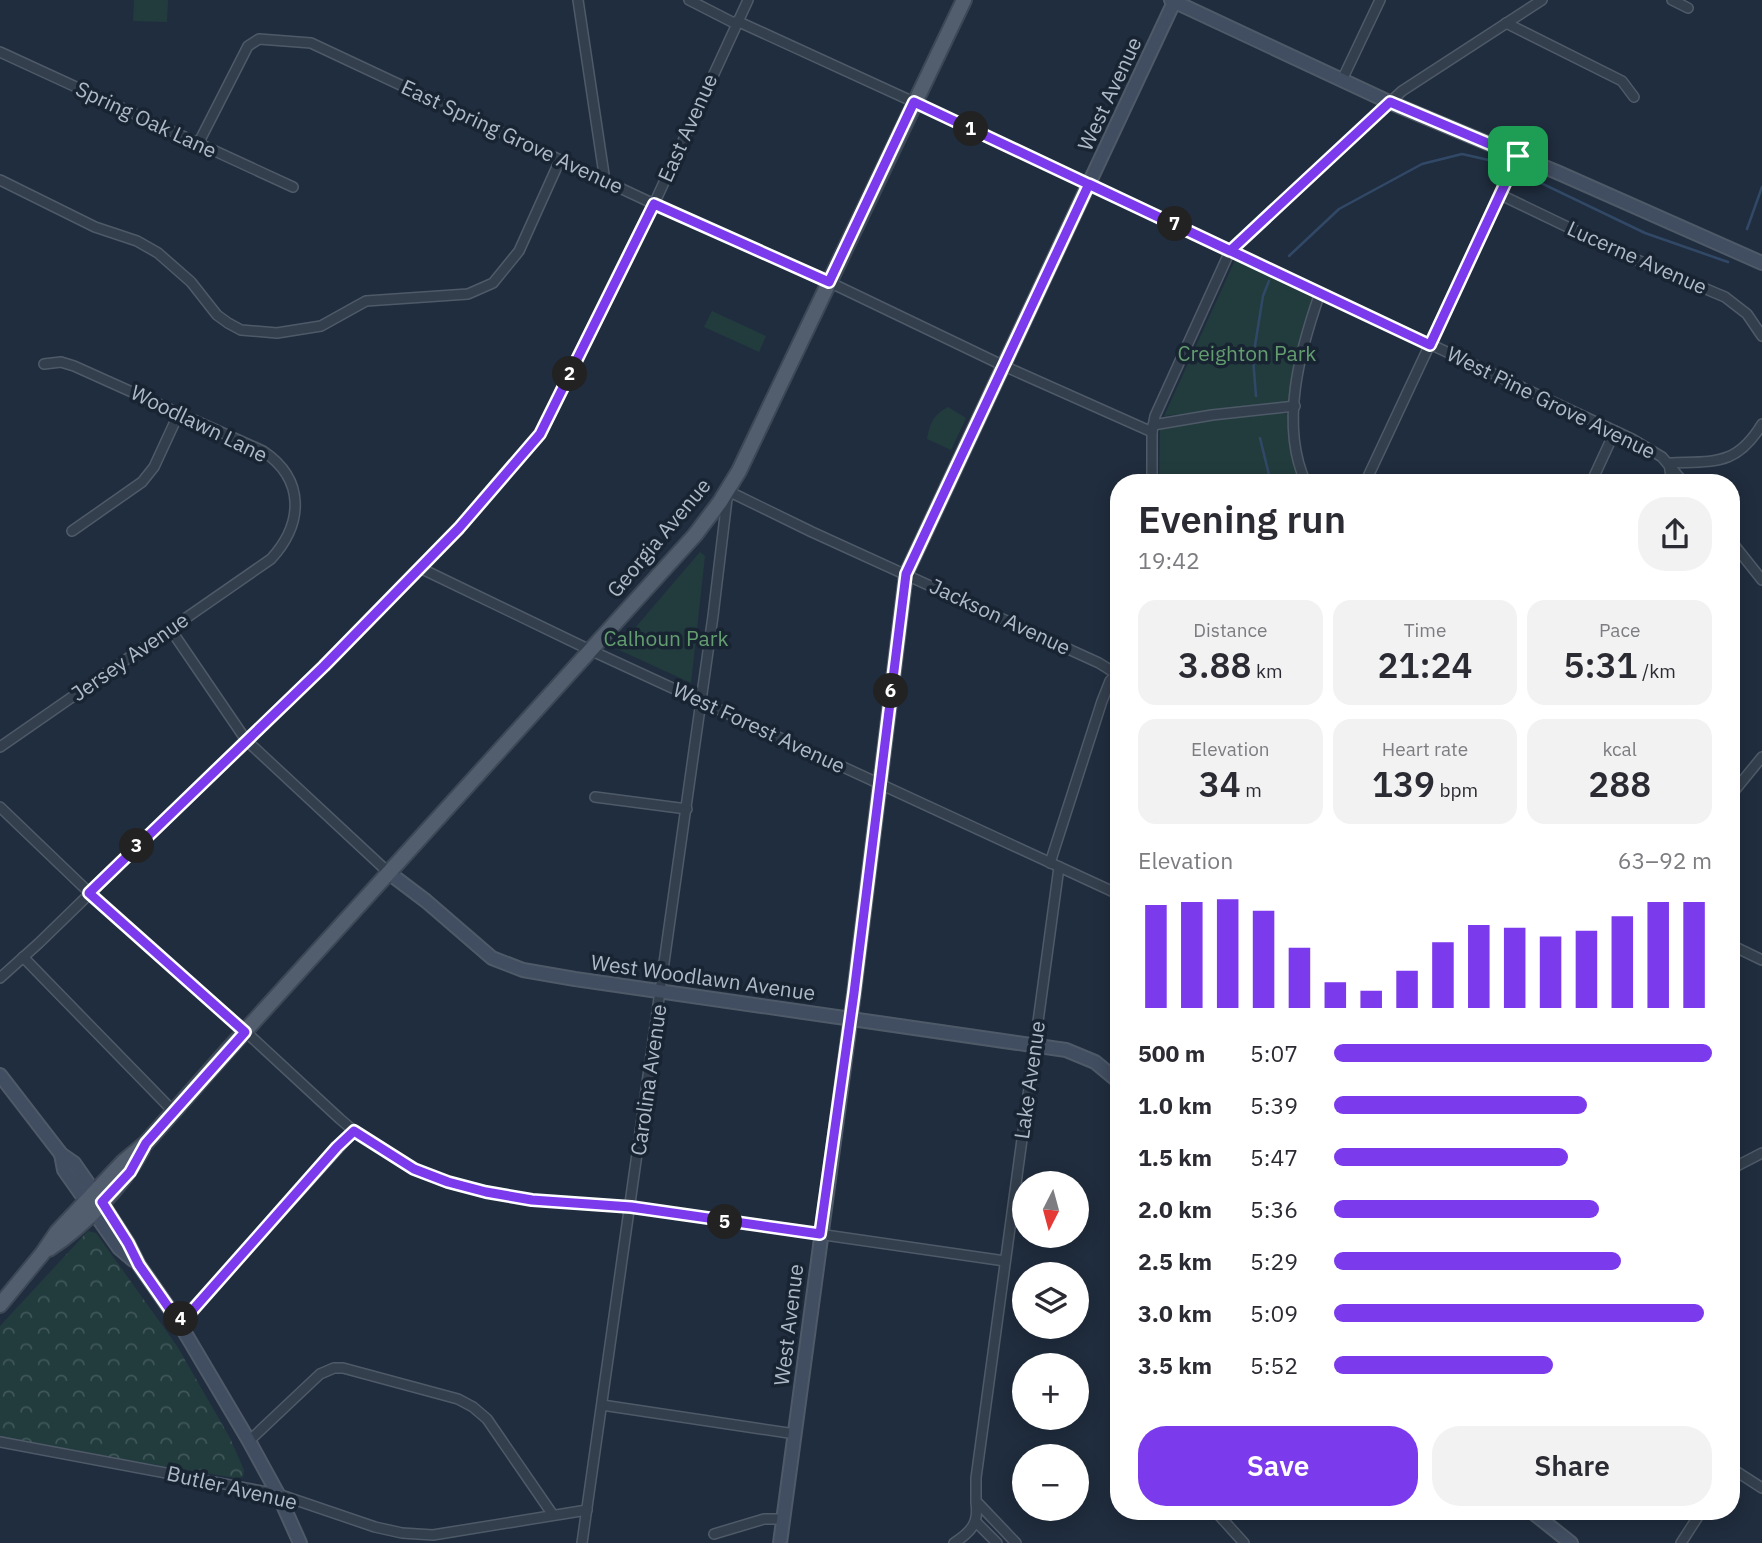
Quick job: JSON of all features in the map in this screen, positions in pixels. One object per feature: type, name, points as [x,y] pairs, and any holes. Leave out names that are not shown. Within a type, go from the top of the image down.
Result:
[{"type":"main road","name":"Georgia Avenue","points":[[0,1305],[57,1232],[94,1202],[123,1162],[146,1143],[695,535],[728,491],[964,0]]},
{"type":"street","points":[[578,0],[605,181]]},
{"type":"street","name":"West Pine Grove Avenue","points":[[689,0],[914,102],[1615,431],[1647,447],[1669,463],[1677,474]]},
{"type":"street","name":"East Avenue","points":[[0,978],[324,666],[459,528],[540,434],[654,204],[748,0]]},
{"type":"street","points":[[1342,80],[1380,0]]},
{"type":"street","points":[[1152,474],[1152,428],[1157,408],[1230,251],[1390,102],[1436,68],[1542,0]]},
{"type":"street","points":[[1672,0],[1688,8]]},
{"type":"street","points":[[1173,1],[1390,102],[1762,263]]},
{"type":"street","name":"West Avenue","points":[[780,1543],[906,574],[1173,1]]},
{"type":"street","points":[[1506,23],[1622,81],[1634,97]]},
{"type":"street","name":"East Spring Grove Avenue","points":[[198,144],[245,50],[256,40],[310,43],[654,204],[829,282],[1004,366],[1152,428]]},
{"type":"street","name":"Spring Oak Lane","points":[[0,52],[293,187]]},
{"type":"street","points":[[1369,474],[1518,156]]},
{"type":"street","points":[[0,180],[94,227],[137,241],[158,253],[191,282],[217,315],[228,323],[241,330],[276,333],[321,326],[366,301],[468,294],[493,283],[519,251],[560,160]]},
{"type":"street","name":"Lucerne Avenue","points":[[1501,195],[1630,257],[1725,297],[1747,314],[1762,336]]},
{"type":"street","points":[[1303,474],[1296,451],[1295,407],[1301,354],[1320,293]]},
{"type":"street","name":"Woodlawn Lane","points":[[44,364],[68,363],[263,452],[278,463],[289,479],[295,503],[291,530],[282,546],[260,567]]},
{"type":"street","points":[[1152,428],[1233,412],[1295,407]]},
{"type":"street","points":[[72,531],[142,482],[154,467],[179,413]]},
{"type":"street","points":[[1671,474],[1669,463],[1701,464],[1727,457],[1749,442],[1762,424]]},
{"type":"street","points":[[1595,474],[1615,431]]},
{"type":"street","name":"Jackson Avenue","points":[[728,491],[1110,669]]},
{"type":"street","name":"Carolina Avenue","points":[[582,1543],[687,809],[728,491]]},
{"type":"street","points":[[1740,552],[1762,580]]},
{"type":"street","name":"Jersey Avenue","points":[[0,747],[260,567]]},
{"type":"street","name":"West Forest Avenue","points":[[420,568],[701,702],[1110,890]]},
{"type":"street","points":[[170,630],[246,740],[389,873]]},
{"type":"street","name":"Lake Avenue","points":[[976,1521],[976,1478],[1035,1045],[1054,865],[1110,681]]},
{"type":"street","points":[[1740,784],[1762,757]]},
{"type":"street","points":[[595,797],[687,809]]},
{"type":"street","points":[[0,807],[89,893],[354,1131],[414,1169],[486,1192],[532,1200],[631,1207],[1005,1261]]},
{"type":"street","name":"West Woodlawn Avenue","points":[[389,873],[426,901],[481,950],[502,963],[523,970],[1076,1052],[1110,1074]]},
{"type":"street","points":[[1740,949],[1762,960]]},
{"type":"street","points":[[23,957],[174,1112]]},
{"type":"street","points":[[2,1083],[61,1154],[74,1163],[119,1248],[139,1265],[178,1321],[249,1441],[278,1494],[300,1543]]},
{"type":"street","points":[[178,1321],[190,1313],[354,1131]]},
{"type":"street","points":[[1740,1164],[1762,1153]]},
{"type":"street","points":[[249,1441],[320,1374],[334,1368],[344,1368],[457,1399],[474,1407],[492,1426],[553,1514]]},
{"type":"street","points":[[602,1405],[794,1434]]},
{"type":"street","name":"Butler Avenue","points":[[0,1442],[278,1494],[375,1527],[416,1535],[488,1527],[587,1510]]},
{"type":"street","points":[[1740,1474],[1762,1488]]},
{"type":"street","points":[[976,1501],[1016,1543]]},
{"type":"street","points":[[714,1534],[764,1519],[783,1519]]},
{"type":"street","points":[[1223,1520],[1244,1543]]},
{"type":"street","points":[[1542,1520],[1571,1543]]},
{"type":"street","points":[[1681,1543],[1696,1520]]},
{"type":"street","points":[[954,1543],[968,1534],[976,1521],[997,1543]]},
{"type":"green space","points":[[134,0],[168,0],[167,22],[133,21]]},
{"type":"green space","name":"Creighton Park","points":[[1236,258],[1316,295],[1298,348],[1292,401],[1164,416]]},
{"type":"green space","points":[[712,311],[766,336],[759,352],[704,327]]},
{"type":"green space","points":[[948,407],[966,418],[951,450],[927,439],[933,420]]},
{"type":"green space","points":[[1275,413],[1290,414],[1291,443],[1298,474],[1159,474],[1160,428]]},
{"type":"green space","name":"Calhoun Park","points":[[700,552],[705,556],[691,683],[617,649]]},
{"type":"green space","points":[[88,1231],[96,1233],[177,1346],[230,1438],[244,1470],[243,1477],[235,1478],[0,1439],[0,1326]]},
{"type":"waterway","points":[[1289,256],[1339,209],[1422,164],[1462,154],[1493,161]]},
{"type":"waterway","points":[[1522,174],[1645,233],[1728,262]]},
{"type":"waterway","points":[[1747,229],[1762,187]]},
{"type":"waterway","points":[[1256,396],[1253,358],[1263,296],[1269,281]]},
{"type":"waterway","points":[[1260,438],[1269,474]]},
{"type":"route","points":[[1518,156],[1390,102],[1230,251],[1174,224],[914,102],[829,282],[654,204],[540,434],[459,528],[324,666],[89,893],[245,1032],[146,1143],[130,1172],[102,1202],[139,1265],[178,1321],[190,1313],[354,1131],[414,1169],[486,1192],[532,1200],[631,1207],[820,1234],[854,993],[906,574],[999,378],[1051,264],[1089,184],[1174,224],[1230,251],[1430,345],[1518,156]]}]
